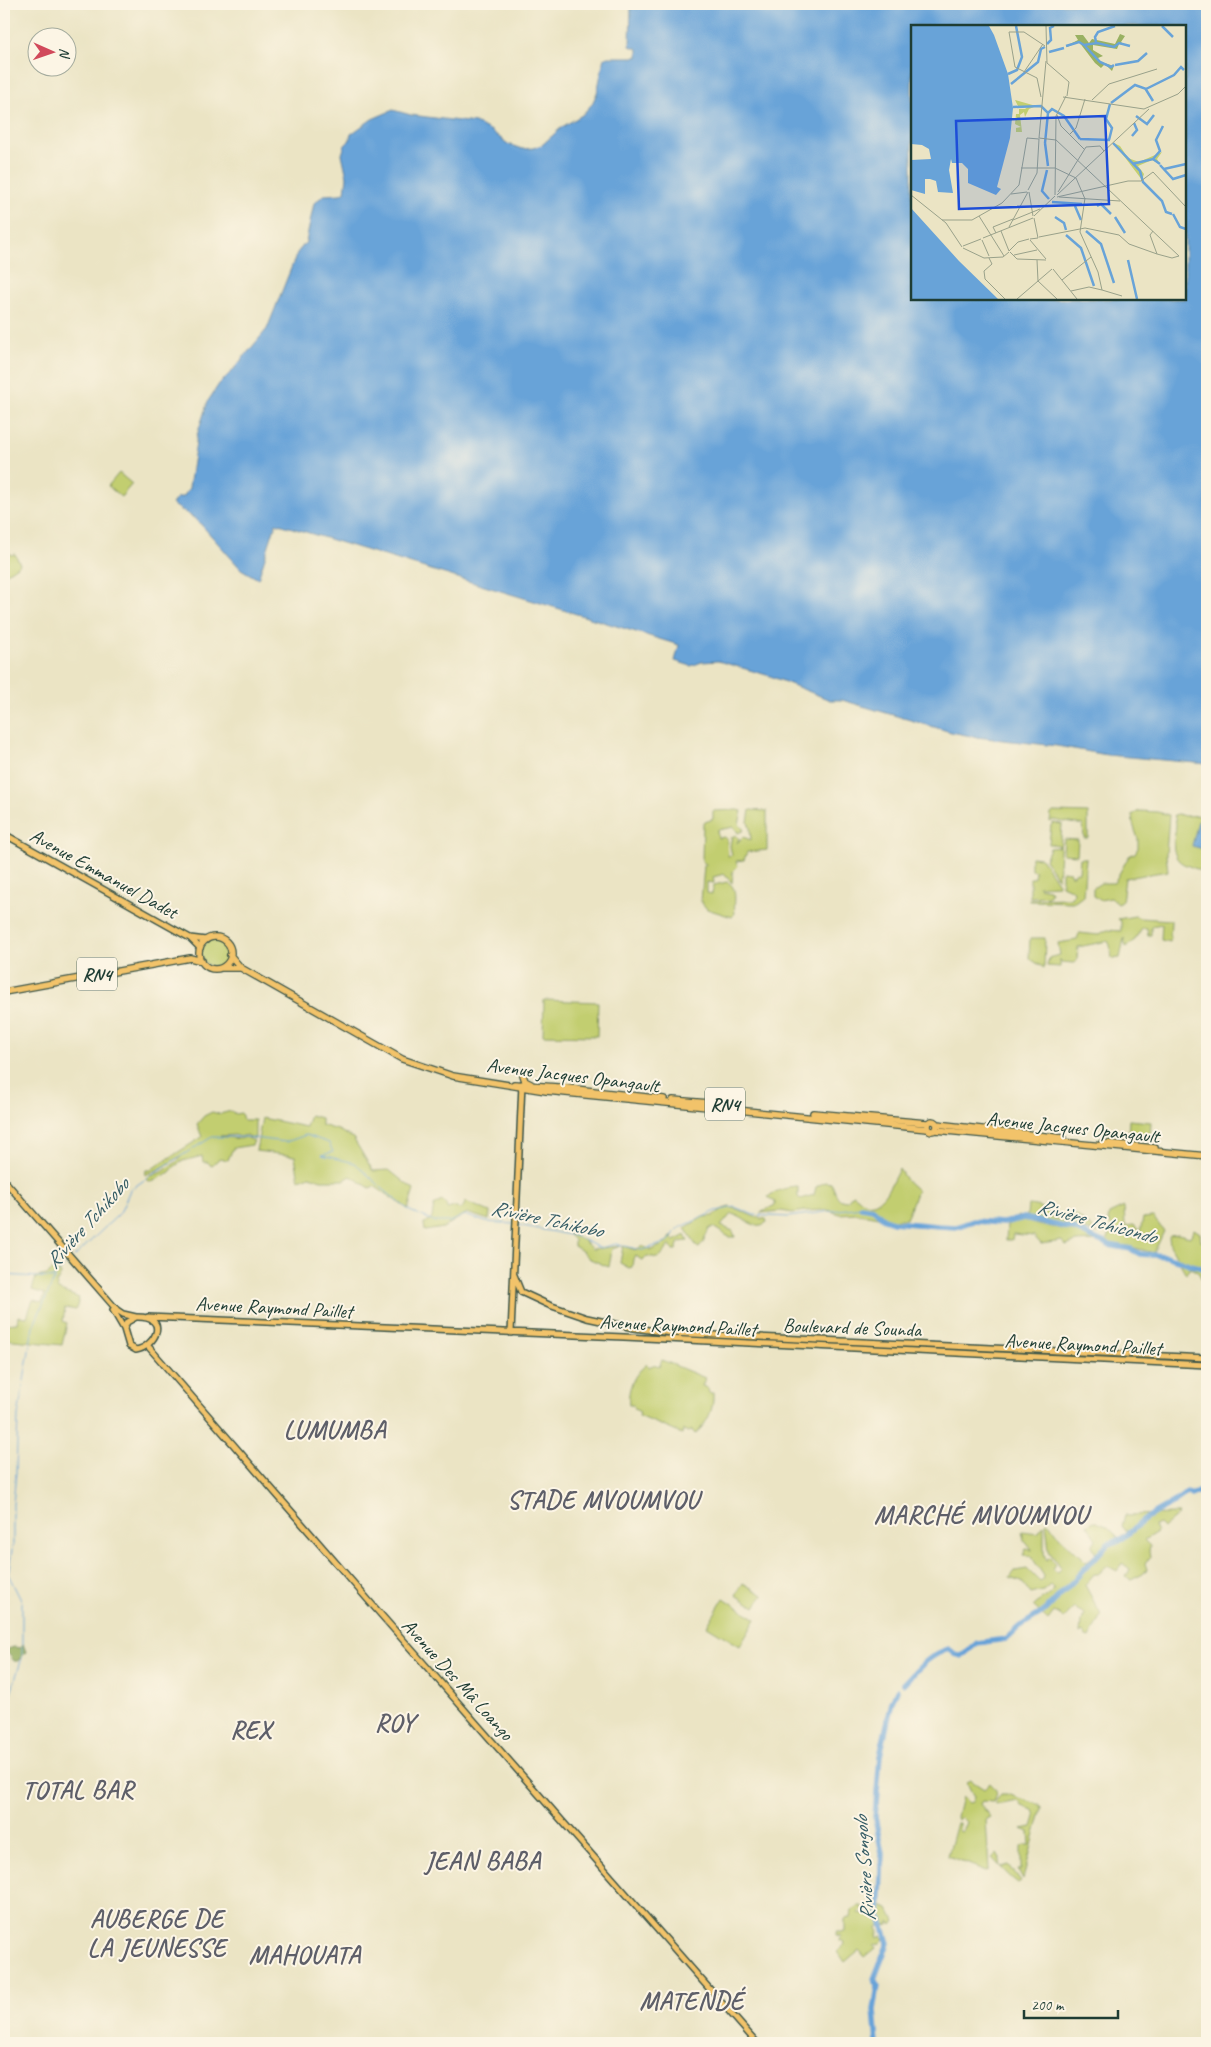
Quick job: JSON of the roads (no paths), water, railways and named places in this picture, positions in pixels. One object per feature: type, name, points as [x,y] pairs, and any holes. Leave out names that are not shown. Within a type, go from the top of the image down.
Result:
[{"type":"highway","name":"RN4","points":[[190,958],[200,950],[206,940],[215,937],[224,940],[230,950],[230,955],[241,968]]},
{"type":"highway","points":[[200,950],[202,961]]},
{"type":"highway","points":[[220,968],[229,960],[230,955]]},
{"type":"highway","name":"RN4","points":[[4,992],[190,958],[202,961],[210,968],[241,968]]},
{"type":"highway","name":"Avenue Jacques Opangault","points":[[241,968],[402,1059],[452,1076],[508,1085],[927,1126]]},
{"type":"highway","points":[[522,1072],[526,1081],[533,1085]]},
{"type":"highway","name":"RN4","points":[[522,1086],[533,1085],[927,1126],[933,1121],[936,1127]]},
{"type":"highway","name":"Avenue Jacques Opangault","points":[[936,1127],[1207,1152]]},
{"type":"highway","name":"Avenue Jacques Opangault","points":[[936,1127],[1207,1156]]},
{"type":"main road","name":"Avenue Emmanuel Dadet","points":[[4,834],[190,938],[200,950]]},
{"type":"main road","name":"Avenue Emmanuel Dadet","points":[[190,938],[206,940]]},
{"type":"main road","points":[[512,1333],[522,1086]]},
{"type":"main road","points":[[4,1182],[116,1312],[131,1349],[140,1350],[147,1344],[155,1334],[158,1317]]},
{"type":"main road","points":[[514,1275],[518,1288],[523,1294]]},
{"type":"main road","points":[[513,1295],[516,1293],[523,1294]]},
{"type":"main road","name":"Boulevard de Sounda","points":[[523,1294],[587,1318],[671,1334],[1207,1358]]},
{"type":"main road","points":[[116,1312],[136,1317],[148,1317],[153,1319],[157,1325]]},
{"type":"main road","points":[[124,1329],[129,1320],[136,1317]]},
{"type":"main road","name":"Avenue Raymond Paillet","points":[[148,1317],[1207,1365]]},
{"type":"main road","name":"Avenue Des Mâ Loango","points":[[147,1344],[376,1609],[757,2043]]},
{"type":"water","points":[[631,4],[1207,4],[1207,764],[1107,755],[1057,746],[976,737],[951,732],[842,700],[830,700],[770,676],[718,661],[702,662],[691,666],[675,661],[679,645],[276,523],[258,579],[241,569],[197,520],[172,504],[177,498],[184,496],[189,488],[197,435],[208,401],[219,384],[267,329],[297,253],[306,242],[314,203],[324,195],[345,192],[347,177],[342,154],[351,134],[372,119],[393,110],[411,115],[475,123],[490,130],[508,144],[522,149],[533,148],[542,145],[562,127],[582,115],[592,104],[597,93],[604,59],[608,57],[638,57],[638,49],[630,46]]},
{"type":"water","points":[[1198,821],[1207,822],[1207,850],[1192,846]]},
{"type":"waterway","name":"Rivière Tchikobo","points":[[73,1258],[120,1213],[130,1190],[212,1137],[245,1137],[286,1142],[306,1135],[329,1143],[333,1152],[322,1155],[355,1163],[410,1211],[436,1222],[450,1222],[465,1215],[486,1222],[514,1224]]},
{"type":"waterway","name":"Rivière Tchikobo","points":[[518,1225],[575,1236],[600,1248],[616,1244],[642,1250],[670,1240],[677,1229],[716,1211],[735,1207],[754,1215],[788,1217],[861,1207]]},
{"type":"waterway","name":"Rivière Tchicondo","points":[[861,1207],[873,1209],[884,1219],[893,1222],[938,1226],[956,1227],[973,1221],[1003,1223],[1024,1218],[1074,1229],[1109,1245],[1131,1249],[1140,1254],[1166,1256],[1207,1270]]},
{"type":"waterway","name":"Rivière Tchikobo","points":[[4,1723],[9,1698],[22,1658],[22,1602],[8,1574],[13,1544],[13,1504],[18,1416],[33,1327],[56,1275],[70,1261]]},
{"type":"waterway","points":[[4,1275],[53,1278],[55,1276]]},
{"type":"waterway","name":"Rivière Songolo","points":[[904,1684],[925,1663],[942,1651],[949,1649],[955,1654],[962,1656],[977,1643],[1006,1639],[1019,1627],[1046,1610],[1108,1544],[1125,1537],[1147,1518],[1187,1492],[1191,1495],[1207,1488]]},
{"type":"waterway","name":"Rivière Songolo","points":[[877,2043],[874,2010],[878,1986],[874,1979],[888,1943],[879,1914],[882,1854],[875,1817],[880,1756],[892,1702],[897,1690]]},
{"type":"district","name":"LUMUMBA","points":[[335,1429]]},
{"type":"district","name":"STADE MVOUMVOU","points":[[603,1499]]},
{"type":"district","name":"MARCHÉ MVOUMVOU","points":[[981,1514]]},
{"type":"district","name":"ROY","points":[[395,1722]]},
{"type":"district","name":"REX","points":[[251,1729]]},
{"type":"district","name":"TOTAL BAR","points":[[78,1789]]},
{"type":"district","name":"JEAN BABA","points":[[483,1860]]},
{"type":"district","name":"AUBERGE DE LA JEUNESSE","points":[[157,1932]]},
{"type":"district","name":"MAHOUATA","points":[[305,1954]]},
{"type":"district","name":"MATENDÉ","points":[[692,2000]]}]
